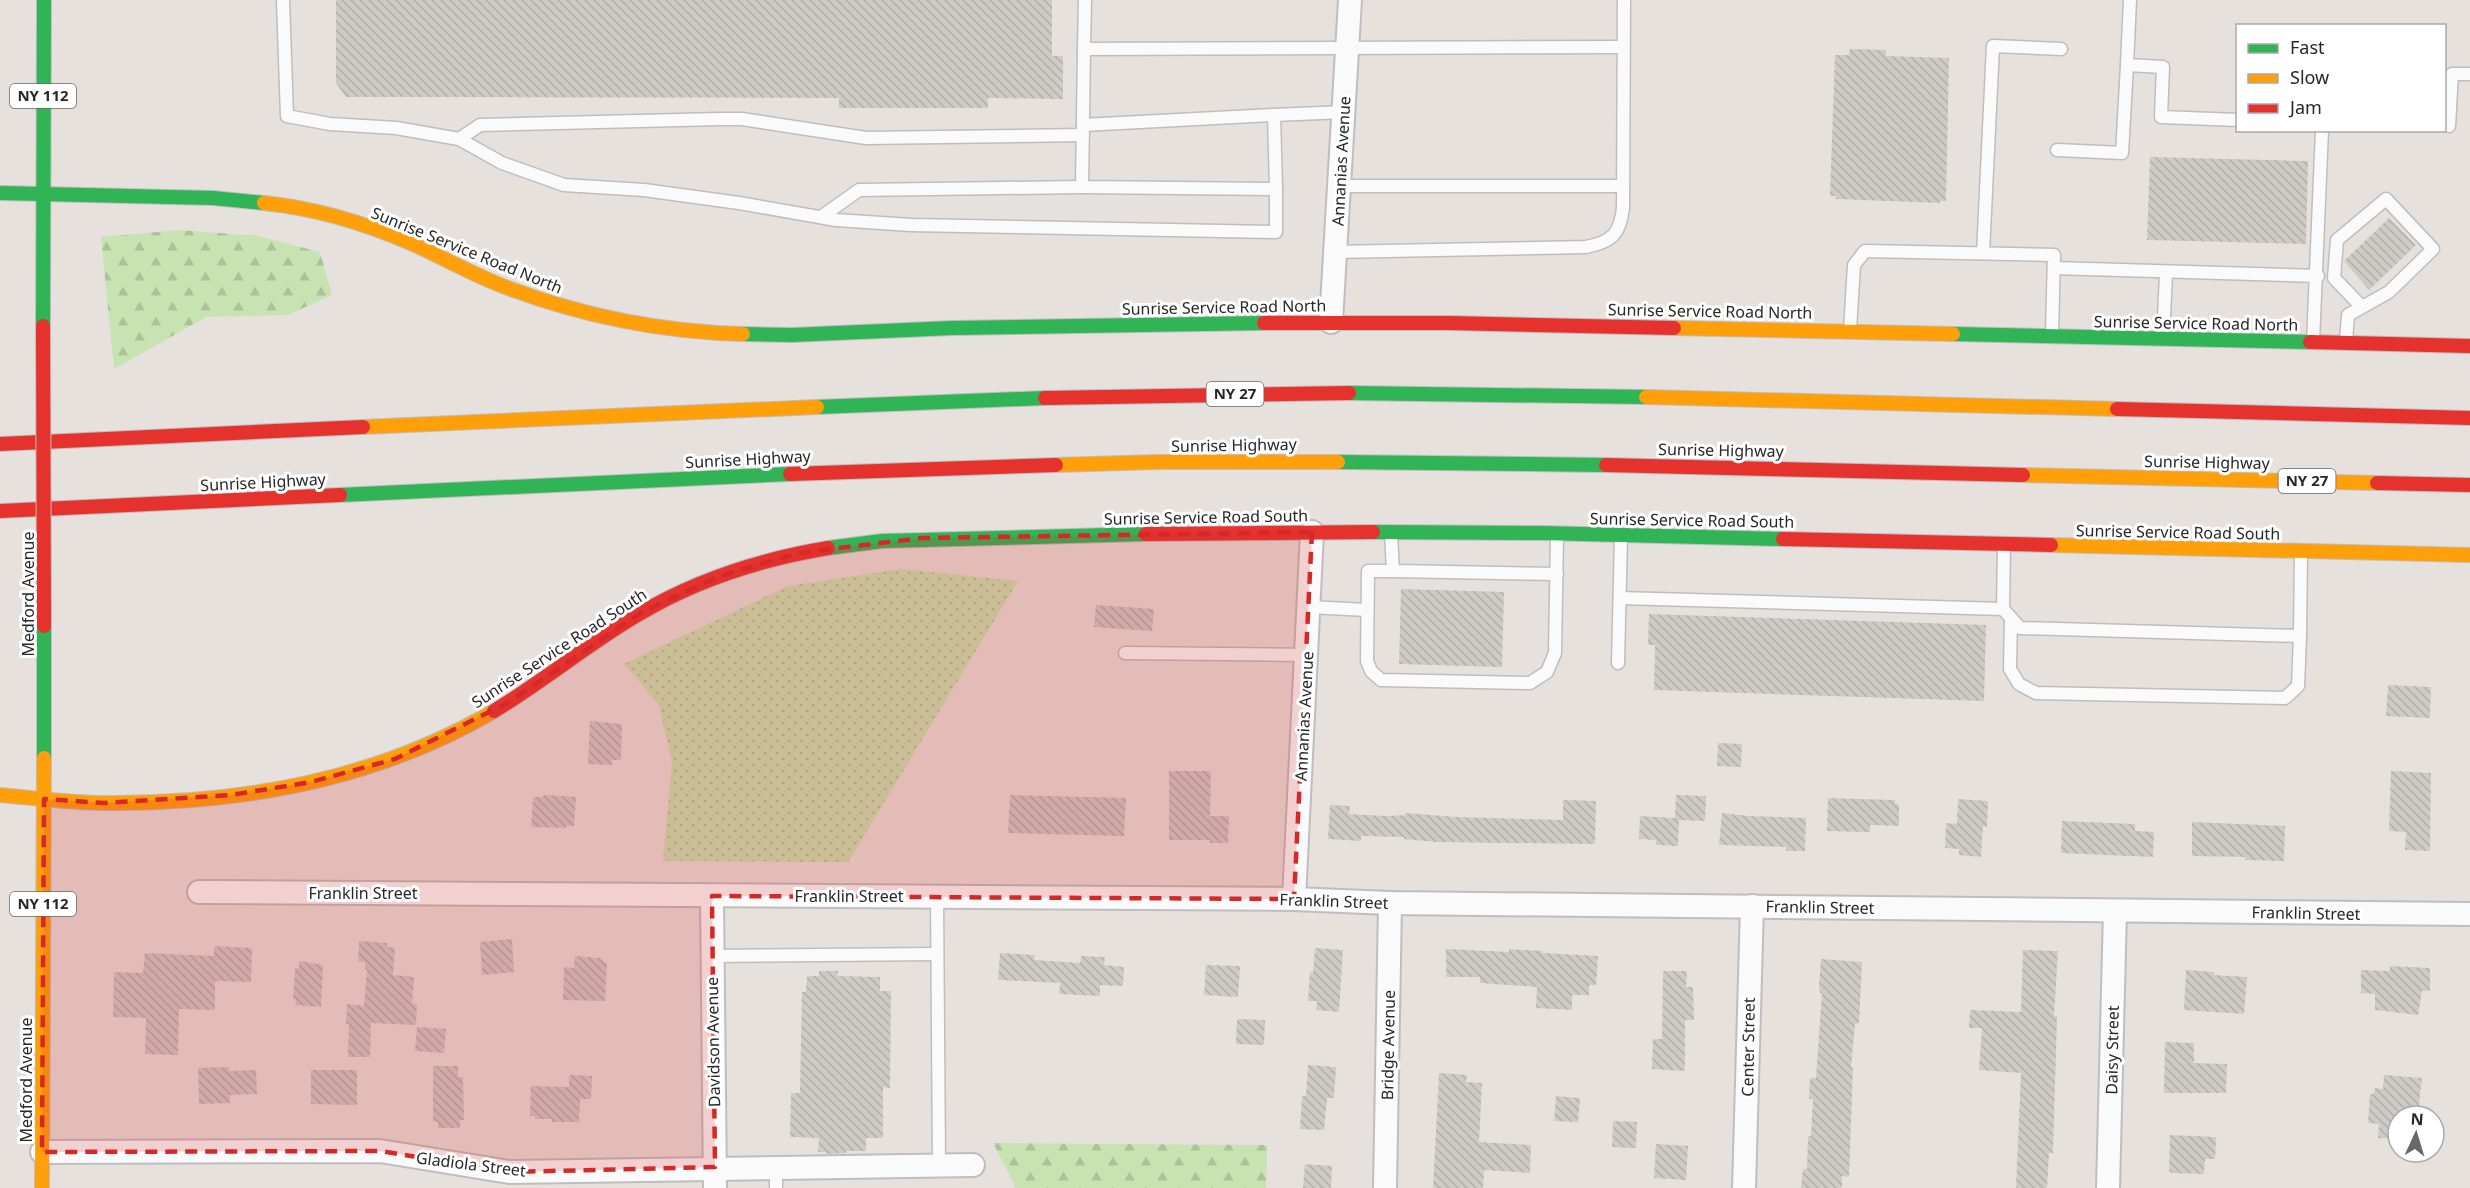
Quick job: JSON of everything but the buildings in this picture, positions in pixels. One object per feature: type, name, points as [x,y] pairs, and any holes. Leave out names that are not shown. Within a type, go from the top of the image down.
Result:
[{"type":"main road","name":"Medford Avenue","points":[[42,1188],[44,0]]},
{"type":"main road","name":"Sunrise Service Road North","points":[[0,193],[213,198],[291,206],[354,223],[401,240],[544,301],[626,322],[708,333],[792,336],[952,328],[1331,322],[1850,331],[2470,346]]},
{"type":"main road","name":"NY 27","points":[[0,444],[951,400],[1313,393],[1637,397],[2470,418]]},
{"type":"main road","name":"Sunrise Highway","points":[[0,512],[830,472],[1180,462],[1490,462],[2470,485]]},
{"type":"main road","name":"Sunrise Service Road South","points":[[0,795],[104,802],[231,795],[311,782],[395,759],[434,743],[509,702],[609,632],[662,602],[720,576],[798,553],[841,545],[922,538],[1312,532],[1557,533],[2470,555]]},
{"type":"street","name":"Annanias Avenue","points":[[1331,322],[1350,0]]},
{"type":"street","name":"Annanias Avenue","points":[[1294,899],[1312,532]]},
{"type":"street","name":"Franklin Street","points":[[199,892],[1294,899],[1390,903],[2470,914]]},
{"type":"street","name":"Davidson Avenue","points":[[712,896],[715,1178]]},
{"type":"street","name":"Bridge Avenue","points":[[1385,1188],[1390,903]]},
{"type":"street","name":"Center Street","points":[[1744,1188],[1752,906]]},
{"type":"street","name":"Daisy Street","points":[[2108,1188],[2115,911]]},
{"type":"street","name":"Gladiola Street","points":[[42,1152],[380,1151],[509,1172],[715,1178],[776,1177],[939,1165],[973,1165]]},
{"type":"lane","points":[[283,0],[287,116],[330,124],[396,128],[459,139],[502,163],[564,184],[644,190],[821,217],[911,225],[1276,232],[1274,115]]},
{"type":"lane","points":[[1082,187],[1085,0]]},
{"type":"lane","points":[[1335,252],[1593,246],[1607,241],[1619,228],[1623,208],[1624,0]]},
{"type":"lane","points":[[2057,150],[2122,153],[2130,0]]},
{"type":"lane","points":[[1983,253],[1993,46],[2061,49]]},
{"type":"lane","points":[[1084,49],[1623,47]]},
{"type":"lane","points":[[2127,65],[2163,67],[2161,117],[2236,120]]},
{"type":"lane","points":[[2449,126],[2452,74],[2470,74]]},
{"type":"lane","points":[[459,139],[480,125],[742,119],[866,138],[1083,130],[1274,115],[1344,112]]},
{"type":"lane","points":[[2313,342],[2318,276],[2322,132]]},
{"type":"lane","points":[[1340,186],[1623,186]]},
{"type":"lane","points":[[821,217],[859,190],[1082,187],[1276,189]]},
{"type":"lane","points":[[2346,343],[2348,315],[2389,292],[2433,249],[2386,199],[2337,240],[2334,278],[2362,307]]},
{"type":"lane","points":[[1850,331],[1854,265],[1865,251],[1983,253],[2055,255],[2051,336]]},
{"type":"lane","points":[[2054,268],[2318,276]]},
{"type":"lane","points":[[2163,338],[2166,273]]},
{"type":"lane","points":[[1391,532],[1393,571]]},
{"type":"lane","points":[[1557,533],[1557,574],[1555,653],[1547,672],[1530,683],[1381,680],[1371,671],[1366,661],[1368,571],[1557,574]]},
{"type":"lane","points":[[1618,663],[1621,535]]},
{"type":"lane","points":[[2004,544],[2010,669],[2019,684],[2036,693],[2285,698],[2298,686],[2301,551]]},
{"type":"lane","points":[[1620,598],[2007,614],[2020,628],[2300,636]]},
{"type":"lane","points":[[1309,607],[1367,610]]},
{"type":"lane","points":[[1125,653],[1307,655]]},
{"type":"lane","points":[[937,897],[939,1165]]},
{"type":"lane","points":[[712,956],[937,954]]},
{"type":"highlighted area","points":[[1312,532],[1294,899],[712,896],[715,1167],[509,1172],[380,1151],[42,1152],[44,799],[104,803],[231,795],[311,782],[395,759],[509,702],[642,612],[720,576],[798,553],[922,538]]},
{"type":"green space","points":[[179,230],[258,236],[320,252],[332,295],[288,315],[206,317],[114,369],[101,237]]},
{"type":"green space","points":[[901,569],[1018,581],[848,862],[663,861],[672,762],[659,705],[624,664],[788,586]]},
{"type":"green space","points":[[993,1143],[1267,1145],[1266,1188],[1016,1188]]},
{"type":"traffic: fast","points":[[43,326],[44,0]]},
{"type":"traffic: fast","points":[[0,193],[213,198],[264,203]]},
{"type":"traffic: fast","points":[[743,334],[792,335],[952,328],[1264,323]]},
{"type":"traffic: fast","points":[[1953,334],[2310,342]]},
{"type":"traffic: fast","points":[[1349,393],[1646,397]]},
{"type":"traffic: fast","points":[[817,407],[1045,398]]},
{"type":"traffic: fast","points":[[1338,462],[1606,465]]},
{"type":"traffic: fast","points":[[340,495],[790,474]]},
{"type":"traffic: fast","points":[[1373,532],[1542,533],[1783,539]]},
{"type":"traffic: fast","points":[[828,548],[882,541],[1146,534]]},
{"type":"traffic: fast","points":[[44,626],[44,758]]},
{"type":"traffic: slow","points":[[264,203],[321,213],[377,230],[413,244],[496,283],[565,307],[653,326],[743,334]]},
{"type":"traffic: slow","points":[[1674,328],[1953,334]]},
{"type":"traffic: slow","points":[[1646,397],[2117,409]]},
{"type":"traffic: slow","points":[[363,427],[817,407]]},
{"type":"traffic: slow","points":[[1056,465],[1157,462],[1338,462]]},
{"type":"traffic: slow","points":[[2023,475],[2377,483]]},
{"type":"traffic: slow","points":[[2051,545],[2470,555]]},
{"type":"traffic: slow","points":[[0,795],[105,803],[207,799],[257,793],[355,771],[403,755],[449,735],[494,711]]},
{"type":"traffic: slow","points":[[42,1188],[44,758]]},
{"type":"traffic: jam","points":[[1264,323],[1450,323],[1674,328]]},
{"type":"traffic: jam","points":[[43,326],[44,626]]},
{"type":"traffic: jam","points":[[2310,342],[2470,346]]},
{"type":"traffic: jam","points":[[1045,398],[1349,393]]},
{"type":"traffic: jam","points":[[2117,409],[2470,418]]},
{"type":"traffic: jam","points":[[0,444],[363,427]]},
{"type":"traffic: jam","points":[[790,474],[1056,465]]},
{"type":"traffic: jam","points":[[1606,465],[2023,475]]},
{"type":"traffic: jam","points":[[2377,483],[2470,485]]},
{"type":"traffic: jam","points":[[0,511],[340,495]]},
{"type":"traffic: jam","points":[[1146,534],[1373,532]]},
{"type":"traffic: jam","points":[[1783,539],[2051,545]]},
{"type":"traffic: jam","points":[[494,711],[620,625],[683,591],[730,572],[779,558],[828,548]]}]
